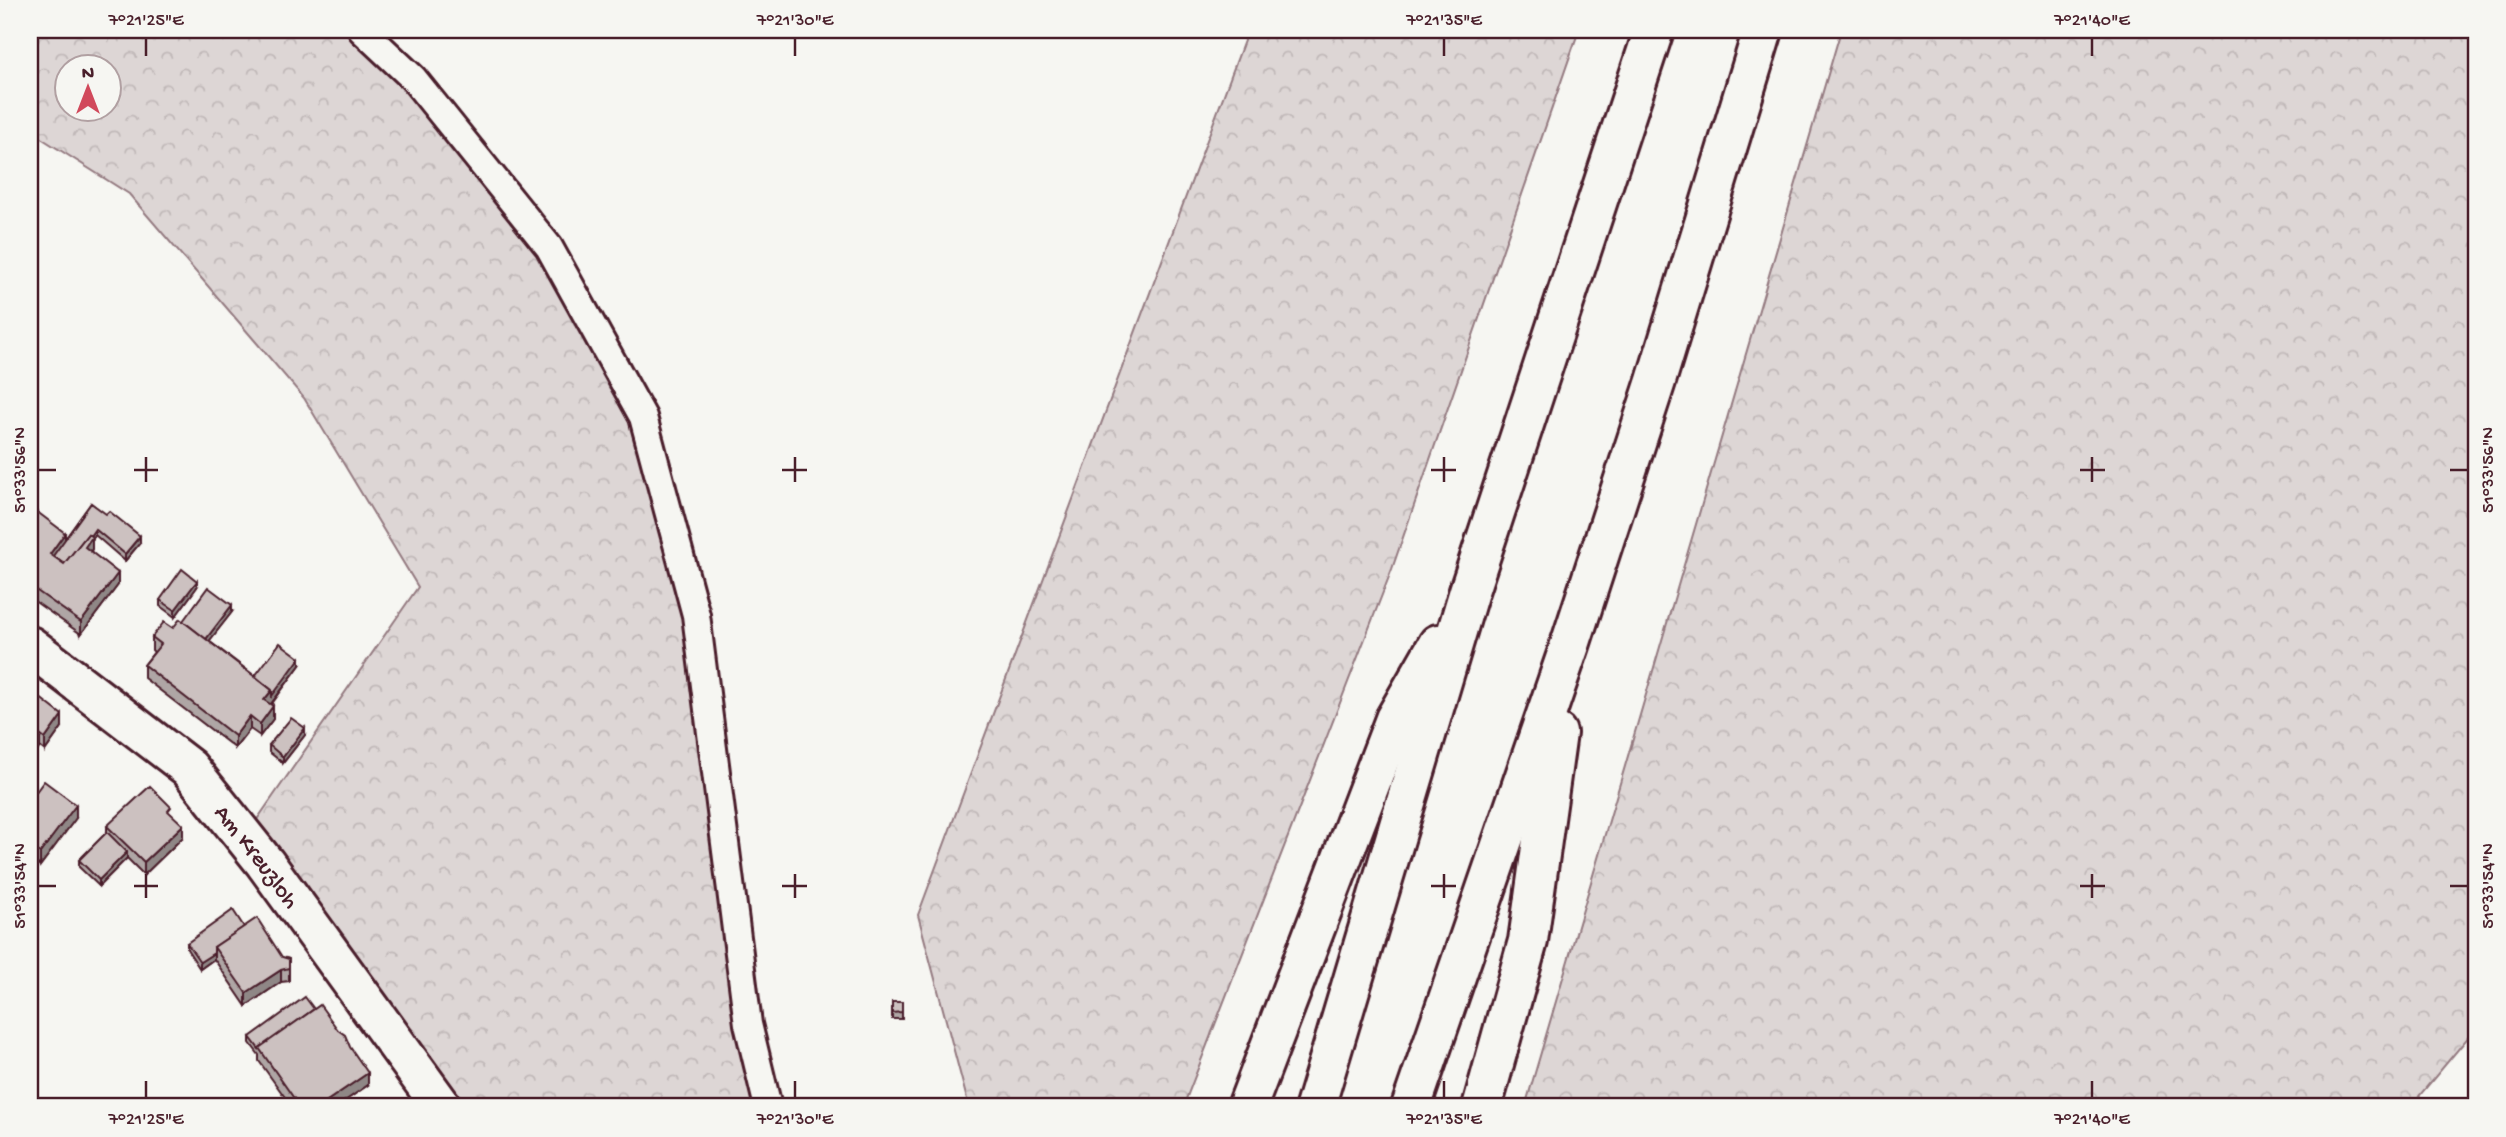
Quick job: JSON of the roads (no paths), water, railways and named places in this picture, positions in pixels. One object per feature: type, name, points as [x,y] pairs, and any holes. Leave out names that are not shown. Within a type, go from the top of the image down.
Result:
[{"type":"main road","points":[[1315,1107],[1469,591],[1654,30]]},
{"type":"main road","points":[[1411,1107],[1570,645],[1656,381],[1763,30]]},
{"type":"main road","points":[[1247,1107],[1395,719],[1469,591]]},
{"type":"main road","points":[[1482,1107],[1528,941],[1570,645]]},
{"type":"main road","name":"Am Kreuzloh","points":[[30,646],[189,768],[265,863],[442,1107]]},
{"type":"lane","points":[[362,30],[413,78],[549,247],[643,417],[696,615],[748,1024],[768,1107]]}]
